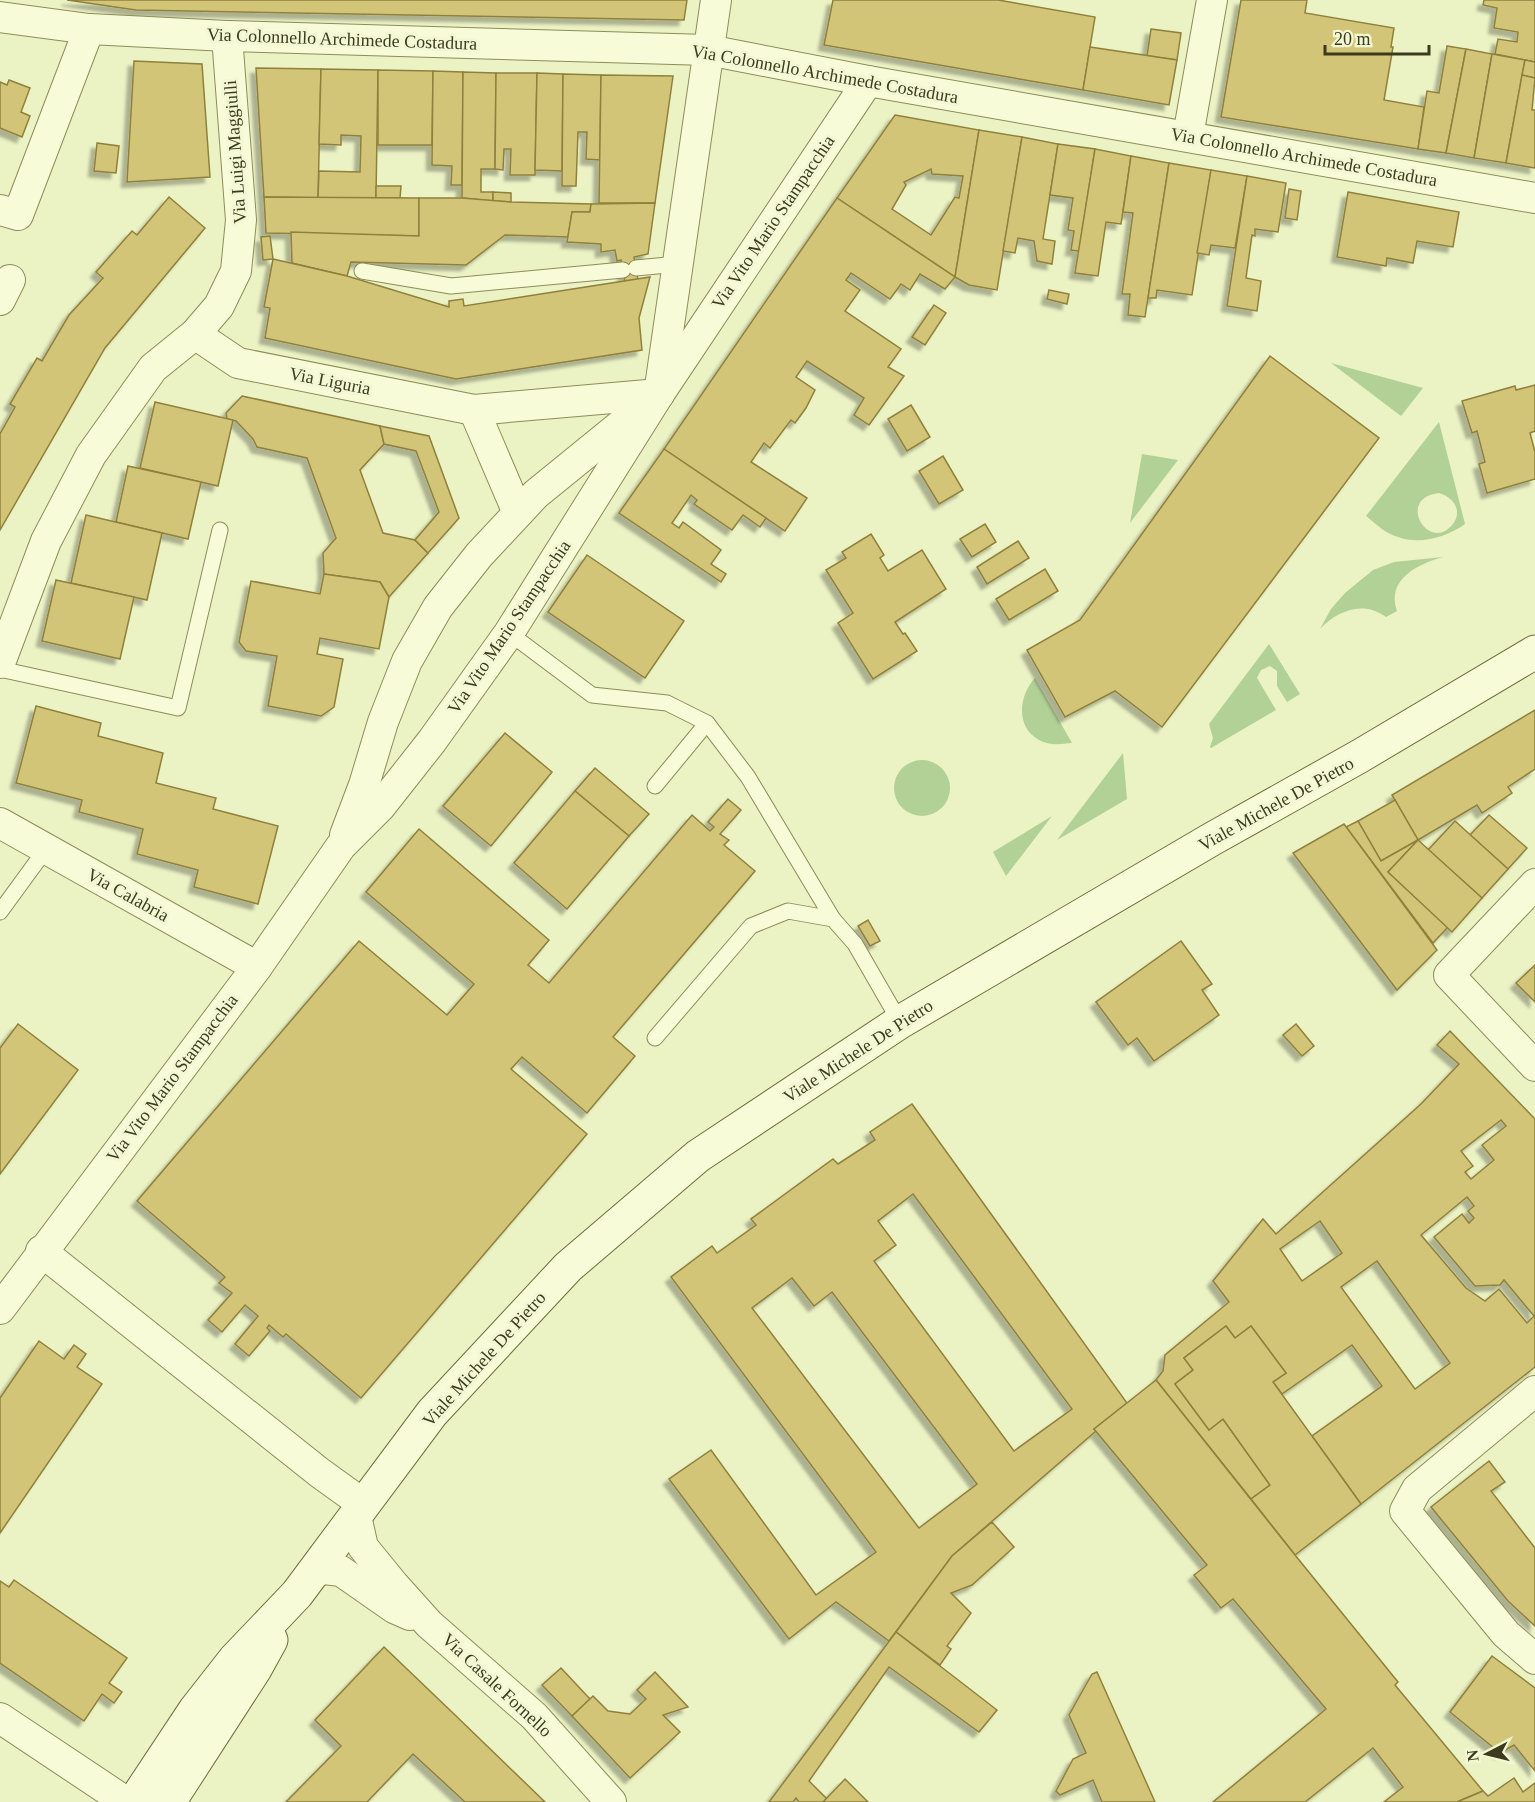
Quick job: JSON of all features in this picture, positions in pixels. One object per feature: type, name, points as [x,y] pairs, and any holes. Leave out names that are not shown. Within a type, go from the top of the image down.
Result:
[{"type":"street","name":"Via Vito Mario Stampacchia","points":[[341,846],[364,785],[383,722],[407,662],[438,607],[479,555],[536,494],[659,394],[716,0]]},
{"type":"street","points":[[1188,136],[1212,0]]},
{"type":"street","name":"Via Colonnello Archimede Costadura","points":[[0,17],[89,28],[227,36],[708,50],[868,81],[1535,198]]},
{"type":"street","points":[[0,210],[18,215],[89,28]]},
{"type":"street","name":"Via Luigi Maggiulli","points":[[0,663],[46,541],[91,455],[153,368],[195,334],[219,306],[236,270],[241,220],[227,36]]},
{"type":"street","name":"Via Vito Mario Stampacchia","points":[[0,1309],[41,1251],[257,967],[341,846],[380,807],[432,741],[509,633],[659,394],[868,81]]},
{"type":"street","name":"Via Liguria","points":[[195,334],[238,363],[474,410],[659,394]]},
{"type":"street","points":[[474,410],[518,513]]},
{"type":"street","name":"Viale Michele De Pietro","points":[[134,1802],[195,1710],[235,1659],[305,1583],[432,1413],[568,1267],[698,1156],[900,1022],[1535,652]]},
{"type":"street","name":"Via Calabria","points":[[0,823],[257,967]]},
{"type":"street","points":[[1535,884],[1449,975],[1535,1066]]},
{"type":"street","points":[[41,1251],[320,1473],[359,1510]]},
{"type":"street","points":[[1535,1391],[1417,1490],[1405,1511],[1506,1634],[1535,1659]]},
{"type":"street","name":"Via Casale Fornello","points":[[359,1510],[363,1547],[429,1624],[534,1716],[611,1802]]},
{"type":"street","name":"Via Casale Fornello","points":[[305,1583],[324,1569],[341,1571],[394,1608],[429,1624]]},
{"type":"street","name":"Viale Michele De Pietro","points":[[169,1802],[255,1669],[305,1583]]},
{"type":"street","points":[[0,1718],[126,1802]]},
{"type":"lane","points":[[362,271],[452,286],[678,264]]},
{"type":"lane","points":[[0,669],[178,708],[220,530]]},
{"type":"lane","points":[[509,633],[592,695],[666,703],[707,723],[748,777],[833,919],[855,944],[900,1022]]},
{"type":"lane","points":[[655,786],[707,723]]},
{"type":"lane","points":[[0,912],[46,849]]},
{"type":"lane","points":[[655,1038],[751,926],[788,911],[833,919]]},
{"type":"green space","points":[[1331,363],[1423,388],[1401,416]]},
{"type":"green space","points":[[1439,422],[1465,524],[1442,536],[1415,540],[1389,534],[1366,516]],"holes":[[[1439,493],[1455,505],[1457,515],[1452,525],[1443,532],[1434,533],[1420,521],[1419,504],[1426,497]]]},
{"type":"green space","points":[[1142,454],[1178,460],[1130,523]]},
{"type":"green space","points":[[1443,557],[1415,569],[1400,582],[1396,590],[1397,611],[1386,617],[1368,609],[1351,610],[1334,617],[1320,629],[1331,609],[1345,593],[1373,570],[1394,562]]},
{"type":"green space","points":[[1269,644],[1300,694],[1287,702],[1277,686],[1277,671],[1270,666],[1261,670],[1257,678],[1276,710],[1211,748],[1213,738],[1209,724]]},
{"type":"green space","points":[[1035,678],[1072,743],[1043,742],[1031,734],[1026,727],[1023,719],[1023,702]]},
{"type":"green space","points":[[1123,753],[1127,799],[1057,840]]},
{"type":"green space","points":[[922,760],[937,765],[945,773],[950,788],[945,803],[937,811],[922,816],[907,811],[899,803],[894,788],[899,773],[907,765]]},
{"type":"green space","points":[[1052,816],[1006,876],[993,852]]},
{"type":"building","points":[[67,0],[687,0],[684,20],[136,10]]},
{"type":"building","points":[[833,0],[998,0],[1095,17],[1083,90],[824,45]]},
{"type":"building","points":[[1241,0],[1307,0],[1305,13],[1394,28],[1384,100],[1424,107],[1418,149],[1221,117]]},
{"type":"building","points":[[1484,0],[1535,0],[1535,62],[1495,54],[1498,39],[1517,42],[1518,32],[1494,28],[1497,8],[1483,5]]},
{"type":"building","points":[[1151,29],[1181,33],[1177,60],[1147,56]]},
{"type":"building","points":[[1447,46],[1466,49],[1446,153],[1418,149],[1427,91],[1439,93]]},
{"type":"building","points":[[1090,47],[1177,60],[1169,105],[1083,90]]},
{"type":"building","points":[[1466,49],[1492,54],[1474,158],[1446,153]]},
{"type":"building","points":[[1492,54],[1525,60],[1506,163],[1474,158]]},
{"type":"building","points":[[1525,60],[1535,62],[1535,78],[1522,75]]},
{"type":"building","points":[[134,61],[202,64],[210,177],[127,182]]},
{"type":"building","points":[[256,68],[321,69],[318,198],[264,197]]},
{"type":"building","points":[[321,69],[378,70],[376,198],[318,198],[319,171],[360,172],[361,136],[341,135],[341,145],[319,144]]},
{"type":"building","points":[[378,70],[433,71],[432,145],[378,145]]},
{"type":"building","points":[[433,71],[463,72],[462,185],[451,185],[452,166],[432,165]]},
{"type":"building","points":[[463,72],[496,73],[495,169],[481,169],[481,192],[493,192],[493,201],[462,198]]},
{"type":"building","points":[[496,73],[537,73],[535,175],[510,175],[511,149],[504,149],[503,170],[495,169]]},
{"type":"building","points":[[537,73],[563,74],[562,171],[535,170]]},
{"type":"building","points":[[563,74],[601,75],[600,160],[586,159],[587,132],[578,132],[576,186],[562,186]]},
{"type":"building","points":[[601,75],[673,76],[655,203],[599,203]]},
{"type":"building","points":[[1522,75],[1535,78],[1532,110],[1535,110],[1535,168],[1506,163]]},
{"type":"building","points":[[9,80],[30,88],[21,112],[30,116],[22,137],[0,128],[0,82],[7,85]]},
{"type":"building","points":[[895,115],[979,130],[955,277],[837,198]],"holes":[[[931,169],[932,174],[963,176],[959,198],[955,197],[931,235],[892,209],[906,185],[904,182]]]},
{"type":"building","points":[[979,130],[1022,137],[997,290],[969,285],[955,277]]},
{"type":"building","points":[[1022,137],[1058,144],[1043,239],[1055,241],[1052,264],[1037,261],[1034,241],[1018,238],[1015,253],[1003,251]]},
{"type":"building","points":[[97,143],[119,146],[116,173],[94,171]]},
{"type":"building","points":[[1058,144],[1095,149],[1079,251],[1071,250],[1074,231],[1068,230],[1073,198],[1050,195]]},
{"type":"building","points":[[1095,149],[1131,156],[1121,224],[1106,222],[1098,276],[1075,273]]},
{"type":"building","points":[[1131,156],[1169,163],[1145,317],[1128,315],[1130,294],[1122,294],[1133,213],[1123,212]]},
{"type":"building","points":[[1169,163],[1211,170],[1192,295],[1157,290],[1156,298],[1148,298]]},
{"type":"building","points":[[1211,170],[1247,176],[1235,248],[1211,245],[1209,255],[1197,253]]},
{"type":"building","points":[[1247,176],[1286,183],[1278,232],[1255,229],[1255,236],[1252,235],[1246,278],[1261,281],[1257,311],[1227,306]]},
{"type":"building","points":[[376,186],[401,186],[400,198],[376,198]]},
{"type":"building","points":[[1289,189],[1301,191],[1297,220],[1285,218]]},
{"type":"building","points":[[493,192],[511,193],[511,202],[493,201]]},
{"type":"building","points":[[1348,192],[1459,212],[1453,247],[1417,241],[1413,263],[1387,258],[1386,266],[1337,257]]},
{"type":"building","points":[[169,197],[205,228],[105,348],[0,530],[0,434],[15,407],[10,404],[37,358],[42,361],[69,315],[103,278],[96,272],[132,231],[137,235]]},
{"type":"building","points":[[264,197],[419,198],[419,236],[266,233]]},
{"type":"building","points":[[419,198],[591,204],[590,212],[572,212],[568,237],[505,235],[466,265],[351,262],[347,276],[292,263],[291,232],[419,236]]},
{"type":"building","points":[[837,198],[955,277],[945,289],[920,274],[910,290],[901,284],[890,299],[851,273],[846,280],[860,290],[845,311],[901,349],[888,367],[904,376],[869,425],[854,415],[864,398],[807,361],[796,377],[815,390],[806,408],[795,423],[791,420],[770,448],[764,443],[751,462],[807,498],[785,531],[664,449]]},
{"type":"building","points":[[655,203],[648,254],[634,257],[638,280],[625,282],[621,260],[617,261],[615,250],[601,252],[601,244],[567,242],[572,212],[590,212],[591,204]]},
{"type":"building","points":[[270,236],[273,259],[263,260],[261,237]]},
{"type":"building","points":[[273,259],[347,276],[449,307],[449,301],[463,299],[464,306],[650,277],[639,318],[642,350],[456,379],[265,338],[270,308],[264,307]]},
{"type":"building","points":[[1049,290],[1069,294],[1067,304],[1047,299]]},
{"type":"building","points":[[934,305],[946,313],[925,345],[912,337]]},
{"type":"building","points":[[1270,356],[1379,438],[1162,727],[1115,691],[1065,717],[1027,650],[1080,620]]},
{"type":"building","points":[[1535,385],[1535,431],[1530,433],[1535,452],[1535,479],[1487,493],[1479,464],[1485,462],[1477,431],[1472,433],[1462,401],[1515,386],[1516,390]]},
{"type":"building","points":[[242,396],[380,426],[384,444],[360,470],[383,533],[415,540],[428,553],[389,597],[380,582],[324,574],[323,553],[336,538],[307,458],[257,447],[253,439],[236,421],[227,419],[226,413]]},
{"type":"building","points":[[155,402],[233,420],[218,486],[140,468]]},
{"type":"building","points":[[911,405],[930,437],[907,451],[888,419]]},
{"type":"building","points":[[380,426],[429,436],[459,518],[428,553],[415,540],[439,512],[416,451],[384,444]]},
{"type":"building","points":[[664,449],[766,518],[760,527],[743,515],[732,530],[694,504],[697,500],[691,495],[672,523],[679,528],[683,522],[721,550],[711,564],[726,574],[721,582],[619,513]]},
{"type":"building","points":[[943,456],[963,490],[939,504],[919,471]]},
{"type":"building","points":[[128,466],[201,482],[188,539],[116,522]]},
{"type":"building","points":[[86,515],[162,533],[147,600],[71,583]]},
{"type":"building","points":[[985,524],[996,542],[972,557],[960,539]]},
{"type":"building","points":[[871,534],[884,555],[880,558],[888,571],[922,550],[946,589],[895,622],[917,651],[873,679],[838,623],[853,613],[826,570],[846,558],[842,552]]},
{"type":"building","points":[[1018,541],[1029,558],[987,584],[977,567]]},
{"type":"building","points":[[587,555],[684,621],[645,678],[548,612]]},
{"type":"building","points":[[1045,569],[1058,591],[1009,620],[996,599]]},
{"type":"building","points":[[324,574],[380,582],[389,597],[379,649],[320,638],[317,654],[343,659],[334,707],[321,716],[268,706],[277,656],[246,651],[239,642],[251,581],[320,594]]},
{"type":"building","points":[[56,580],[134,597],[120,659],[42,641]]},
{"type":"building","points":[[36,706],[101,723],[98,736],[163,753],[156,783],[216,798],[213,809],[278,826],[258,904],[194,887],[198,870],[137,854],[143,829],[79,812],[82,800],[16,783]]},
{"type":"building","points":[[1535,710],[1535,769],[1508,787],[1512,793],[1482,813],[1477,805],[1418,840],[1392,795]]},
{"type":"building","points":[[505,733],[552,772],[491,846],[443,806]]},
{"type":"building","points":[[595,768],[649,814],[629,836],[575,791]]},
{"type":"building","points":[[575,791],[629,836],[567,909],[514,863]]},
{"type":"building","points":[[728,799],[741,810],[720,834],[729,840],[724,845],[755,871],[613,1037],[635,1056],[587,1113],[522,1057],[511,1069],[587,1134],[361,1398],[286,1334],[283,1337],[269,1325],[267,1328],[270,1331],[249,1356],[235,1344],[258,1316],[245,1305],[222,1332],[208,1320],[232,1293],[219,1283],[225,1277],[137,1201],[359,941],[447,1015],[474,984],[366,892],[419,829],[549,940],[528,965],[549,983],[692,815],[710,831],[714,827],[708,822]]},
{"type":"building","points":[[1395,800],[1418,840],[1381,861],[1358,821]]},
{"type":"building","points":[[1489,815],[1527,848],[1508,869],[1470,835]]},
{"type":"building","points":[[1358,821],[1381,861],[1418,840],[1388,872],[1448,927],[1433,943],[1346,827]]},
{"type":"building","points":[[1455,821],[1508,869],[1482,898],[1428,850]]},
{"type":"building","points":[[1344,824],[1437,950],[1397,990],[1293,853]]},
{"type":"building","points":[[1418,840],[1482,898],[1452,932],[1388,872]]},
{"type":"building","points":[[868,920],[880,941],[870,946],[858,926]]},
{"type":"building","points":[[1181,941],[1212,984],[1202,990],[1219,1015],[1154,1061],[1137,1038],[1128,1045],[1096,1002]]},
{"type":"building","points":[[1535,965],[1535,1002],[1516,983]]},
{"type":"building","points":[[18,1024],[78,1070],[0,1174],[0,1048]]},
{"type":"building","points":[[1296,1024],[1314,1046],[1302,1056],[1283,1035]]},
{"type":"building","points":[[1450,1031],[1535,1119],[1535,1367],[1361,1504],[1312,1436],[1382,1386],[1352,1345],[1282,1394],[1273,1382],[1286,1373],[1251,1326],[1235,1338],[1226,1326],[1184,1358],[1193,1370],[1175,1384],[1209,1430],[1223,1419],[1270,1485],[1251,1499],[1156,1380],[1163,1371],[1165,1355],[1229,1302],[1213,1281],[1263,1219],[1276,1234],[1421,1104],[1459,1064],[1437,1045]],"holes":[[[1501,1120],[1506,1126],[1482,1145],[1494,1160],[1471,1179],[1465,1172],[1473,1166],[1461,1151]],[[1467,1197],[1474,1206],[1468,1211],[1474,1218],[1469,1223],[1462,1214],[1434,1237],[1475,1286],[1500,1285],[1504,1280],[1534,1316],[1527,1323],[1499,1289],[1485,1301],[1466,1288],[1421,1235]],[[1320,1221],[1342,1253],[1302,1281],[1280,1249]],[[1377,1261],[1450,1363],[1415,1389],[1341,1287]]]},
{"type":"building","points":[[912,1104],[1127,1403],[1094,1429],[1096,1431],[952,1556],[889,1641],[836,1602],[789,1639],[669,1479],[711,1450],[816,1595],[876,1552],[671,1277],[712,1246],[717,1253],[756,1225],[751,1219],[833,1159],[838,1164],[875,1140],[870,1132]],"holes":[[[913,1194],[1072,1409],[1014,1451],[874,1261],[896,1245],[878,1221]],[[792,1278],[814,1306],[832,1292],[977,1484],[919,1528],[752,1308]]]},
{"type":"building","points":[[1226,1326],[1235,1338],[1251,1326],[1286,1373],[1273,1382],[1361,1504],[1295,1555],[1251,1499],[1270,1485],[1223,1419],[1209,1430],[1175,1384],[1193,1370],[1184,1358]]},
{"type":"building","points":[[39,1341],[64,1359],[74,1345],[86,1354],[77,1367],[102,1384],[0,1533],[0,1398]]},
{"type":"building","points":[[1156,1380],[1398,1682],[1395,1685],[1483,1791],[1457,1802],[1384,1802],[1403,1787],[1373,1748],[1305,1802],[1213,1802],[1326,1709],[1233,1599],[1221,1608],[1194,1575],[1207,1565],[1094,1429]]},
{"type":"building","points":[[1489,1461],[1505,1482],[1491,1491],[1535,1548],[1535,1626],[1508,1601],[1431,1507]]},
{"type":"building","points":[[992,1522],[1014,1547],[972,1585],[951,1593],[971,1613],[947,1646],[951,1649],[940,1665],[896,1632],[952,1556]]},
{"type":"building","points":[[14,1580],[127,1658],[109,1683],[122,1692],[114,1703],[102,1694],[84,1721],[0,1663],[0,1581],[9,1587]]},
{"type":"building","points":[[896,1632],[997,1710],[979,1732],[889,1667],[809,1781],[827,1799],[823,1802],[799,1802],[796,1798],[793,1802],[769,1802]]},
{"type":"building","points":[[384,1647],[545,1802],[465,1802],[413,1754],[367,1802],[286,1802],[341,1746],[315,1720]]},
{"type":"building","points":[[1492,1656],[1535,1688],[1535,1771],[1514,1745],[1500,1753],[1450,1712]]},
{"type":"building","points":[[561,1668],[590,1699],[572,1716],[542,1685]]},
{"type":"building","points":[[655,1672],[688,1707],[663,1715],[680,1732],[630,1778],[572,1716],[593,1696],[608,1711],[630,1714],[646,1699],[637,1690]]},
{"type":"building","points":[[1097,1672],[1155,1802],[1102,1802],[1093,1780],[1060,1795],[1056,1791],[1073,1759],[1086,1753],[1069,1715],[1092,1674]]},
{"type":"building","points":[[1514,1778],[1523,1792],[1535,1783],[1535,1802],[1457,1802],[1483,1791],[1488,1796]]},
{"type":"building","points":[[845,1779],[868,1802],[823,1802]]}]
